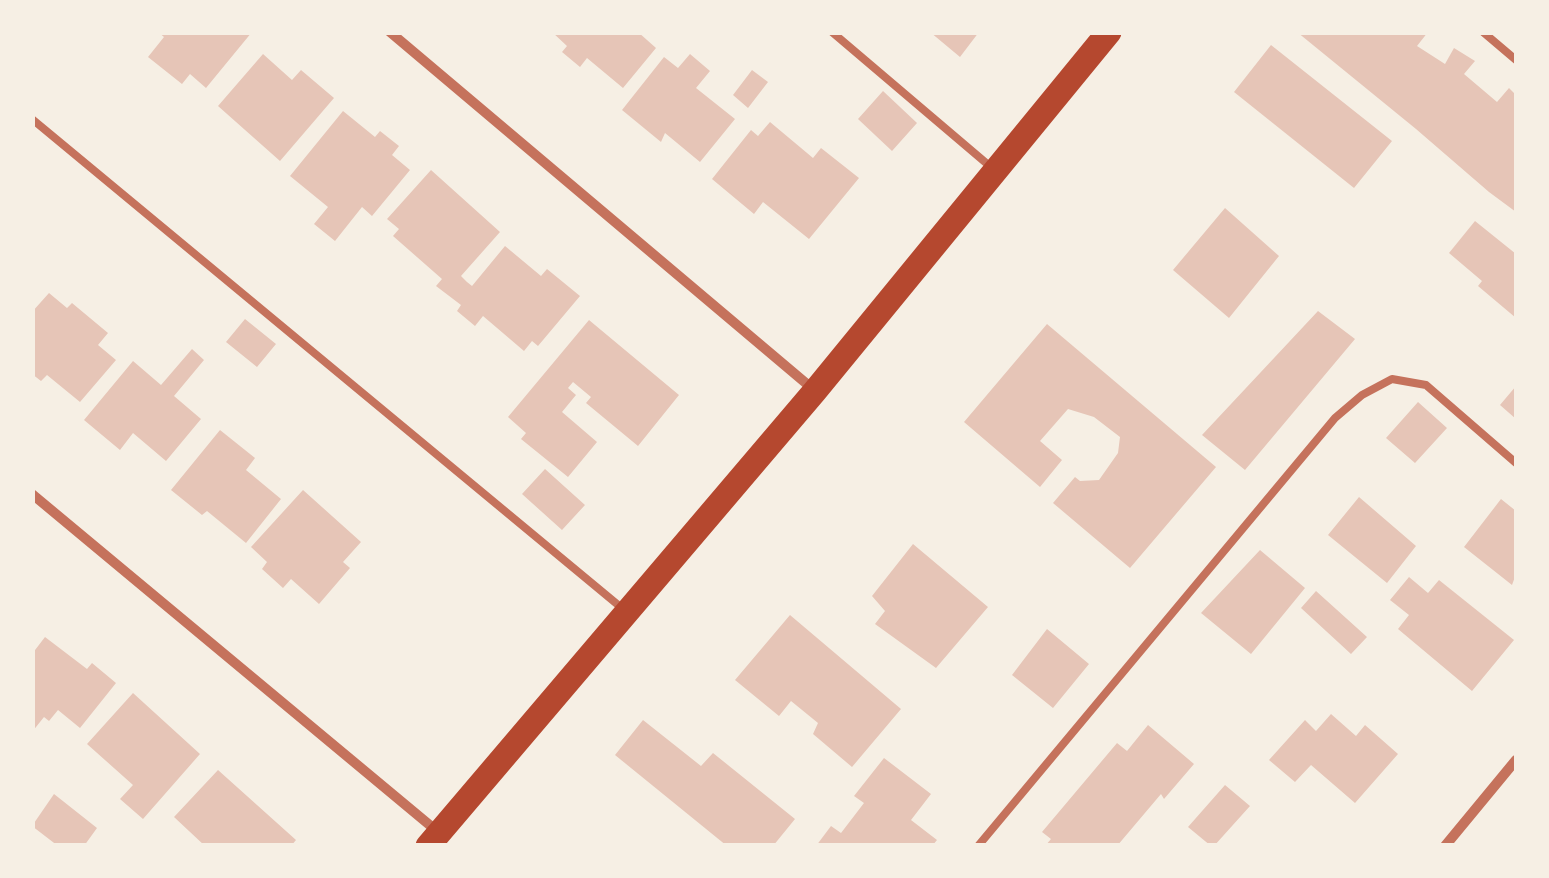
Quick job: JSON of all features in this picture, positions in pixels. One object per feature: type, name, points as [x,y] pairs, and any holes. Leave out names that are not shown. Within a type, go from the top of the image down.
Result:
[{"type":"main road","points":[[433,839],[814,390],[1109,32]]},
{"type":"street","points":[[390,32],[814,390]]},
{"type":"street","points":[[32,494],[433,839]]},
{"type":"street","points":[[1445,846],[1516,760]]},
{"type":"lane","points":[[832,32],[996,170]]},
{"type":"lane","points":[[1483,32],[1516,60]]},
{"type":"lane","points":[[32,120],[626,612]]},
{"type":"lane","points":[[978,846],[1335,418],[1362,395],[1392,378],[1426,386],[1516,463]]},
{"type":"building","points":[[158,32],[252,32],[206,88],[190,74],[182,84],[148,57],[164,37]]},
{"type":"building","points":[[552,32],[638,32],[656,48],[623,88],[587,58],[580,67],[562,52],[567,46]]},
{"type":"building","points":[[930,32],[979,32],[960,57]]},
{"type":"building","points":[[1297,32],[1428,32],[1417,46],[1445,64],[1454,48],[1475,61],[1464,74],[1497,102],[1509,88],[1516,95],[1516,212],[1489,192]]},
{"type":"building","points":[[1271,45],[1392,141],[1354,188],[1234,92]]},
{"type":"building","points":[[263,54],[292,80],[301,70],[334,98],[280,161],[218,106]]},
{"type":"building","points":[[690,54],[710,71],[696,88],[735,119],[700,162],[665,133],[661,142],[622,110],[664,57],[678,68]]},
{"type":"building","points":[[752,70],[768,82],[748,108],[733,95]]},
{"type":"building","points":[[883,91],[917,123],[892,151],[858,119]]},
{"type":"building","points":[[343,111],[375,137],[380,131],[399,146],[392,155],[410,170],[372,216],[362,207],[335,241],[314,224],[328,207],[290,176]]},
{"type":"building","points":[[770,122],[813,158],[821,148],[859,178],[809,239],[763,202],[754,214],[712,179],[751,130],[758,136]]},
{"type":"building","points":[[431,170],[500,232],[461,276],[467,282],[472,286],[505,246],[541,276],[547,269],[580,296],[538,346],[532,341],[524,351],[483,316],[475,326],[457,311],[461,305],[436,286],[442,279],[393,236],[399,229],[387,219]]},
{"type":"building","points":[[1225,208],[1279,256],[1229,318],[1173,270]]},
{"type":"building","points":[[1475,221],[1516,254],[1516,318],[1478,286],[1482,281],[1449,253]]},
{"type":"building","points":[[49,293],[67,308],[72,303],[108,333],[98,345],[116,360],[80,402],[47,375],[41,381],[32,374],[32,312]]},
{"type":"building","points":[[1318,311],[1355,339],[1245,470],[1202,435]]},
{"type":"building","points":[[245,319],[276,344],[257,367],[226,342]]},
{"type":"building","points":[[589,320],[679,395],[638,446],[586,403],[591,397],[573,382],[568,388],[576,395],[562,412],[597,442],[568,477],[521,439],[526,433],[508,417]]},
{"type":"building","points":[[1047,324],[1216,467],[1130,568],[1053,503],[1075,477],[1080,481],[1099,480],[1118,453],[1120,437],[1094,417],[1068,409],[1040,441],[1062,460],[1040,487],[964,422]]},
{"type":"building","points":[[192,349],[204,360],[174,396],[201,419],[166,461],[133,433],[120,450],[84,420],[133,361],[161,385]]},
{"type":"building","points":[[1516,386],[1516,419],[1500,405]]},
{"type":"building","points":[[1418,402],[1447,428],[1415,463],[1386,438]]},
{"type":"building","points":[[220,430],[255,458],[246,470],[281,499],[246,543],[207,511],[202,515],[171,490]]},
{"type":"building","points":[[545,469],[585,505],[562,530],[522,494]]},
{"type":"building","points":[[303,490],[361,542],[343,562],[350,568],[319,604],[291,579],[283,588],[262,569],[267,562],[251,547]]},
{"type":"building","points":[[1359,497],[1416,546],[1387,583],[1328,535]]},
{"type":"building","points":[[1501,499],[1516,511],[1516,574],[1512,585],[1464,547]]},
{"type":"building","points":[[913,544],[988,607],[936,668],[875,624],[885,611],[872,596]]},
{"type":"building","points":[[1260,550],[1305,588],[1251,654],[1201,613]]},
{"type":"building","points":[[1409,577],[1428,593],[1439,580],[1514,640],[1472,691],[1398,629],[1409,615],[1390,600]]},
{"type":"building","points":[[1316,591],[1367,637],[1351,654],[1301,608]]},
{"type":"building","points":[[790,615],[901,709],[852,767],[813,734],[818,723],[791,701],[779,716],[735,680]]},
{"type":"building","points":[[1047,629],[1089,664],[1053,708],[1012,675]]},
{"type":"building","points":[[45,637],[87,669],[92,663],[116,683],[80,728],[58,710],[49,721],[44,717],[32,732],[32,654]]},
{"type":"building","points":[[133,693],[200,754],[143,819],[120,799],[133,785],[87,744]]},
{"type":"building","points":[[1331,714],[1356,736],[1365,725],[1398,754],[1355,803],[1311,765],[1295,782],[1269,760],[1305,720],[1316,731]]},
{"type":"building","points":[[643,720],[701,766],[713,753],[795,819],[773,846],[727,846],[615,755]]},
{"type":"building","points":[[1148,725],[1194,764],[1164,799],[1161,794],[1117,846],[1045,846],[1051,839],[1042,832],[1117,743],[1127,751]]},
{"type":"building","points":[[884,758],[931,794],[911,820],[937,840],[932,846],[816,846],[831,826],[841,833],[864,803],[854,796]]},
{"type":"building","points":[[218,770],[296,840],[291,846],[205,846],[174,817]]},
{"type":"building","points":[[1225,785],[1250,806],[1211,846],[1188,827]]},
{"type":"building","points":[[54,794],[97,828],[84,846],[58,846],[32,826]]}]
